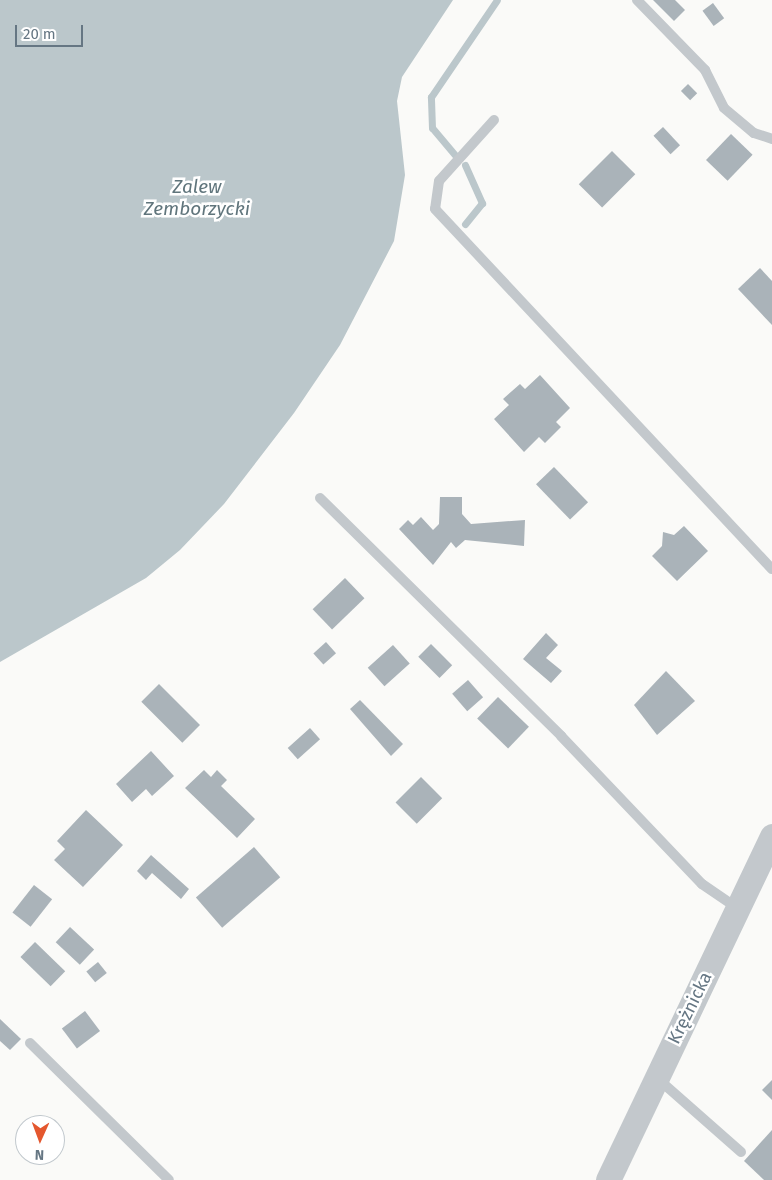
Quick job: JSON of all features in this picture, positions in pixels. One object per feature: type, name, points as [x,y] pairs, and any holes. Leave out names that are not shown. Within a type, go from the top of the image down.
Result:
[{"type":"street","name":"Krężnicka","points":[[608,1180],[772,836]]},
{"type":"lane","points":[[637,0],[705,70],[724,108],[754,134],[772,139]]},
{"type":"lane","points":[[494,120],[439,180],[435,209],[772,570]]},
{"type":"lane","points":[[320,498],[561,736],[702,884],[738,909]]},
{"type":"lane","points":[[30,1043],[169,1180]]},
{"type":"lane","points":[[657,1078],[741,1152]]},
{"type":"water","name":"Zalew Zemborzycki","points":[[0,0],[453,0],[402,77],[397,101],[405,175],[394,241],[340,345],[294,413],[224,504],[180,550],[146,578],[0,662]]},
{"type":"building","points":[[653,0],[675,0],[685,10],[674,21]]},
{"type":"building","points":[[713,3],[724,18],[714,26],[702,11]]},
{"type":"building","points":[[688,84],[697,93],[690,100],[681,91]]},
{"type":"building","points":[[663,127],[680,145],[671,154],[653,136]]},
{"type":"building","points":[[731,134],[753,155],[728,181],[706,160]]},
{"type":"building","points":[[612,151],[635,174],[602,208],[579,184]]},
{"type":"building","points":[[760,268],[772,281],[772,325],[738,289]]},
{"type":"building","points":[[540,375],[570,408],[556,422],[561,427],[545,443],[539,437],[524,452],[494,419],[509,405],[503,399],[520,384],[525,389]]},
{"type":"building","points":[[554,467],[588,502],[570,520],[536,484]]},
{"type":"building","points":[[440,497],[462,497],[462,514],[471,524],[525,520],[524,546],[465,540],[456,548],[451,542],[433,565],[399,529],[408,520],[413,525],[421,517],[433,530],[439,524]]},
{"type":"building","points":[[684,526],[708,551],[677,581],[652,556],[662,546],[663,532],[674,535]]},
{"type":"building","points":[[345,578],[364,598],[332,629],[313,609]]},
{"type":"building","points":[[546,633],[558,645],[546,658],[562,671],[551,683],[523,659]]},
{"type":"building","points":[[326,642],[336,653],[323,665],[313,653]]},
{"type":"building","points":[[431,644],[452,665],[439,678],[418,657]]},
{"type":"building","points":[[393,645],[410,664],[384,686],[368,668]]},
{"type":"building","points":[[666,671],[695,701],[657,735],[634,705]]},
{"type":"building","points":[[468,680],[483,697],[467,711],[452,694]]},
{"type":"building","points":[[159,684],[200,725],[182,743],[141,702]]},
{"type":"building","points":[[498,697],[529,727],[508,748],[477,719]]},
{"type":"building","points":[[360,700],[403,744],[391,756],[350,709]]},
{"type":"building","points":[[310,728],[320,739],[298,759],[288,748]]},
{"type":"building","points":[[151,751],[174,776],[152,796],[146,789],[132,802],[116,784]]},
{"type":"building","points":[[204,770],[211,777],[217,770],[227,780],[221,786],[255,819],[237,838],[185,788]]},
{"type":"building","points":[[421,777],[442,798],[417,824],[396,802]]},
{"type":"building","points":[[86,810],[123,845],[83,887],[54,860],[65,849],[57,841]]},
{"type":"building","points":[[254,847],[280,877],[222,928],[196,898]]},
{"type":"building","points":[[151,855],[189,889],[181,899],[152,873],[146,880],[137,871]]},
{"type":"building","points":[[34,885],[52,899],[31,927],[12,913]]},
{"type":"building","points":[[70,927],[94,950],[80,965],[56,942]]},
{"type":"building","points":[[35,942],[65,971],[51,986],[20,957]]},
{"type":"building","points":[[98,962],[107,973],[95,982],[86,971]]},
{"type":"building","points":[[85,1011],[100,1031],[77,1048],[62,1028]]},
{"type":"building","points":[[0,1019],[21,1039],[10,1050],[0,1041]]},
{"type":"building","points":[[772,1080],[772,1100],[762,1090]]},
{"type":"building","points":[[772,1130],[772,1180],[764,1180],[744,1161]]},
{"type":"waterway","points":[[455,155],[432,128],[431,97],[497,0]]},
{"type":"waterway","points":[[465,165],[482,203],[465,224]]}]
